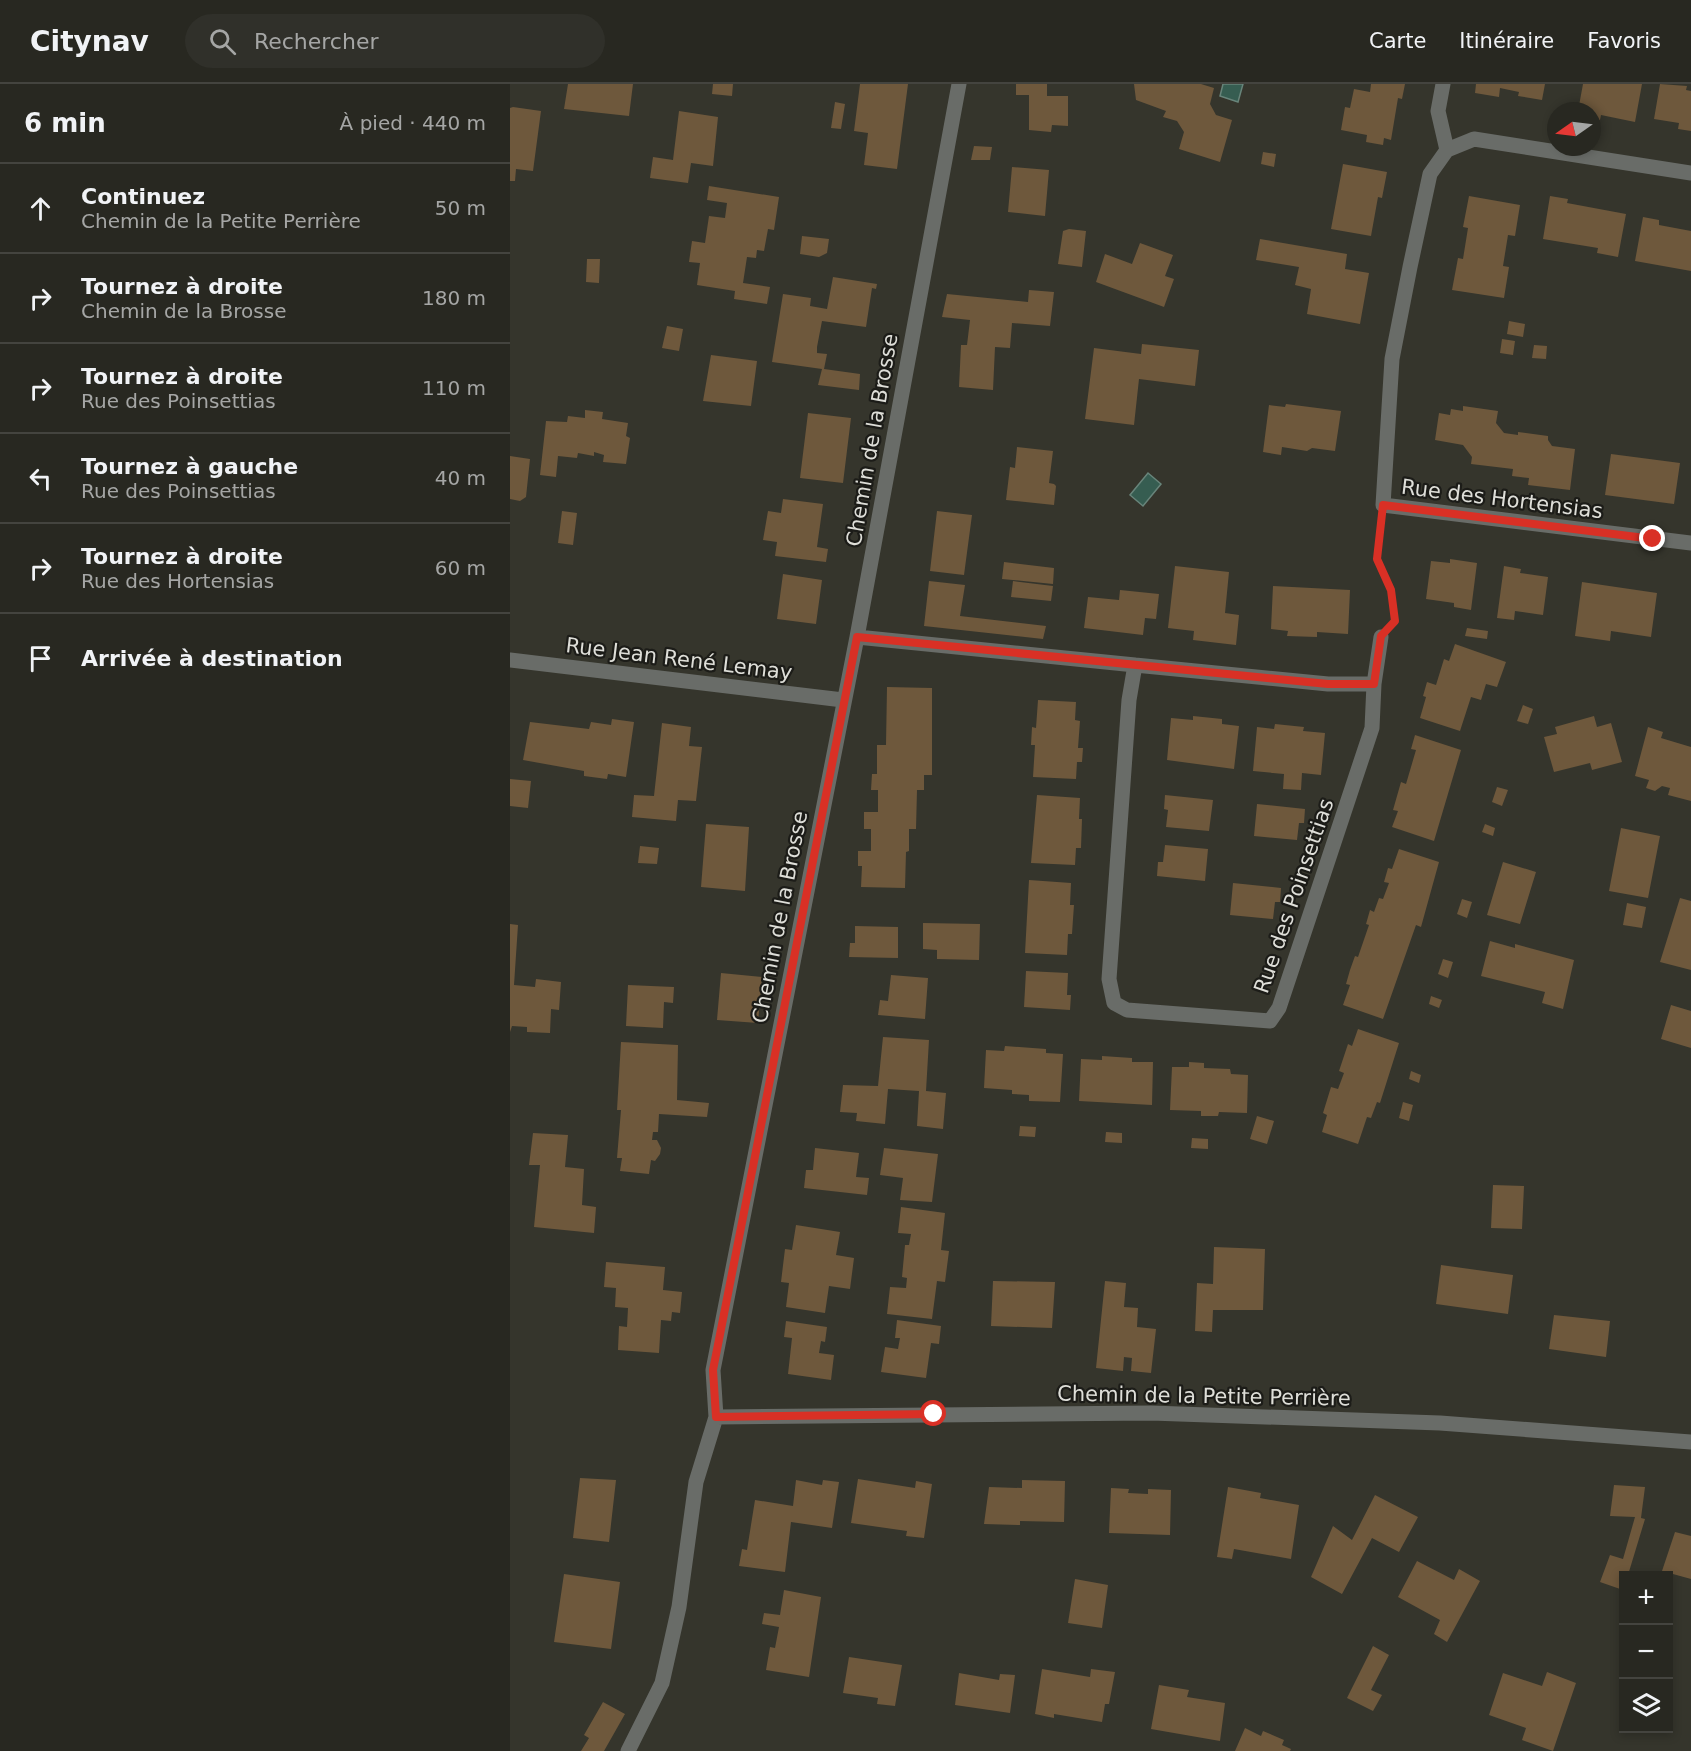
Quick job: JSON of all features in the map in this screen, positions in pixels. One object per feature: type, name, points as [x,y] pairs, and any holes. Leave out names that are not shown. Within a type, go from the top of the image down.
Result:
[{"type":"street","name":"Chemin de la Brosse","points":[[628,1751],[662,1683],[679,1607],[696,1482],[716,1417],[713,1370],[857,637],[959,84]]},
{"type":"street","points":[[1443,84],[1438,111],[1447,150],[1474,139],[1691,173]]},
{"type":"street","name":"Rue des Hortensias","points":[[1447,150],[1430,174],[1392,359],[1383,505],[1691,543]]},
{"type":"street","name":"Rue des Poinsettias","points":[[1135,665],[1129,700],[1109,979],[1114,1003],[1127,1010],[1270,1021],[1279,1008],[1372,728],[1374,684],[1381,636]]},
{"type":"street","points":[[857,637],[1328,684],[1374,684]]},
{"type":"street","name":"Rue Jean René Lemay","points":[[510,660],[843,700]]},
{"type":"street","name":"Chemin de la Petite Perrière","points":[[716,1417],[1151,1413],[1440,1423],[1691,1442]]},
{"type":"path","points":[[1381,636],[1395,621],[1391,590],[1377,559],[1383,505]]},
{"type":"water","points":[[1223,84],[1243,84],[1238,102],[1220,96]]},
{"type":"water","points":[[1148,473],[1161,484],[1143,506],[1130,495]]},
{"type":"building","points":[[568,84],[633,84],[629,116],[564,109]]},
{"type":"building","points":[[713,84],[733,84],[732,96],[712,94]]},
{"type":"building","points":[[860,84],[908,84],[897,169],[864,165],[868,133],[854,131]]},
{"type":"building","points":[[1016,84],[1047,84],[1047,96],[1068,96],[1068,126],[1052,125],[1051,132],[1029,130],[1029,95],[1016,95]]},
{"type":"building","points":[[1134,84],[1201,84],[1214,88],[1210,104],[1216,115],[1232,120],[1220,162],[1179,149],[1184,132],[1177,121],[1163,117],[1166,111],[1136,100]]},
{"type":"building","points":[[1371,84],[1405,84],[1402,99],[1398,98],[1391,140],[1384,138],[1383,145],[1366,142],[1367,135],[1341,130],[1345,107],[1350,108],[1354,89],[1370,92]]},
{"type":"building","points":[[1476,84],[1545,84],[1542,100],[1518,96],[1519,92],[1500,88],[1499,97],[1475,93]]},
{"type":"building","points":[[1583,84],[1642,84],[1635,122],[1601,115],[1601,102],[1580,102]]},
{"type":"building","points":[[1660,84],[1687,86],[1686,90],[1691,91],[1691,131],[1678,129],[1679,123],[1654,119]]},
{"type":"building","points":[[835,102],[845,104],[841,129],[831,128]]},
{"type":"building","points":[[510,108],[541,111],[533,171],[516,169],[515,181],[510,181]]},
{"type":"building","points":[[679,111],[718,117],[713,166],[691,163],[688,183],[650,178],[653,157],[673,160]]},
{"type":"building","points":[[974,146],[992,147],[990,160],[971,160]]},
{"type":"building","points":[[1263,152],[1276,154],[1274,167],[1261,164]]},
{"type":"building","points":[[1343,164],[1387,172],[1382,198],[1378,197],[1371,236],[1331,229]]},
{"type":"building","points":[[1012,167],[1049,170],[1045,216],[1008,212]]},
{"type":"building","points":[[709,186],[779,197],[774,230],[768,229],[764,251],[757,250],[756,258],[747,257],[743,283],[770,287],[767,304],[734,299],[735,291],[697,285],[700,263],[689,262],[692,241],[705,243],[709,216],[725,218],[727,203],[707,200]]},
{"type":"building","points":[[1469,196],[1520,205],[1515,236],[1508,235],[1503,266],[1509,267],[1504,298],[1452,290],[1458,258],[1463,259],[1468,228],[1463,227]]},
{"type":"building","points":[[1550,196],[1568,199],[1567,203],[1626,214],[1618,257],[1597,253],[1598,248],[1543,239]]},
{"type":"building","points":[[1643,217],[1659,220],[1659,225],[1691,231],[1691,271],[1635,261]]},
{"type":"building","points":[[1069,229],[1086,231],[1082,267],[1058,264],[1063,231]]},
{"type":"building","points":[[802,236],[829,239],[827,253],[819,257],[800,254]]},
{"type":"building","points":[[1260,239],[1347,254],[1345,269],[1369,273],[1360,324],[1307,314],[1311,289],[1295,285],[1299,267],[1256,260]]},
{"type":"building","points":[[1140,243],[1173,255],[1165,276],[1174,279],[1164,307],[1096,282],[1105,254],[1132,264]]},
{"type":"building","points":[[587,259],[600,259],[599,283],[586,282]]},
{"type":"building","points":[[833,277],[877,284],[876,289],[872,288],[866,327],[822,321],[817,347],[817,353],[827,354],[824,369],[860,374],[859,390],[818,385],[822,369],[772,362],[783,294],[811,298],[810,306],[827,309]]},
{"type":"building","points":[[1029,290],[1054,292],[1050,326],[1012,323],[1010,348],[995,347],[993,390],[959,387],[961,345],[967,345],[970,320],[942,317],[947,294],[1028,302]]},
{"type":"building","points":[[1509,321],[1525,324],[1523,337],[1507,334]]},
{"type":"building","points":[[667,326],[683,329],[679,351],[662,348]]},
{"type":"building","points":[[1502,339],[1515,341],[1513,355],[1500,353]]},
{"type":"building","points":[[1142,344],[1199,350],[1195,386],[1139,379],[1134,425],[1085,419],[1094,348],[1141,354]]},
{"type":"building","points":[[1534,345],[1547,346],[1546,359],[1532,358]]},
{"type":"building","points":[[711,355],[757,361],[751,406],[703,401]]},
{"type":"building","points":[[1286,404],[1341,411],[1335,451],[1312,448],[1307,451],[1282,447],[1281,455],[1263,452],[1269,405],[1285,407]]},
{"type":"building","points":[[1463,406],[1498,411],[1496,423],[1504,433],[1518,435],[1518,432],[1548,436],[1552,446],[1575,449],[1570,490],[1528,485],[1529,478],[1512,476],[1513,469],[1471,464],[1472,457],[1463,445],[1435,440],[1439,413],[1450,415],[1451,409],[1463,411]]},
{"type":"building","points":[[585,410],[603,412],[602,419],[628,423],[626,436],[630,438],[626,464],[603,462],[604,455],[594,452],[594,456],[578,453],[577,458],[558,456],[556,477],[540,475],[546,421],[567,422],[568,416],[585,418]]},
{"type":"building","points":[[808,413],[851,418],[843,483],[800,478]]},
{"type":"building","points":[[1017,447],[1053,451],[1049,483],[1056,486],[1054,505],[1006,500],[1010,467],[1015,468]]},
{"type":"building","points":[[1611,454],[1680,463],[1674,504],[1605,495]]},
{"type":"building","points":[[510,456],[530,459],[526,497],[520,501],[510,499]]},
{"type":"building","points":[[783,499],[823,504],[817,547],[828,549],[826,562],[775,556],[777,542],[763,540],[768,511],[781,513]]},
{"type":"building","points":[[562,511],[577,513],[573,545],[558,543]]},
{"type":"building","points":[[937,511],[972,515],[964,575],[930,571]]},
{"type":"building","points":[[1450,559],[1477,563],[1471,610],[1454,607],[1454,603],[1426,599],[1431,561],[1450,563]]},
{"type":"building","points":[[1004,562],[1054,568],[1053,584],[1002,579]]},
{"type":"building","points":[[1175,566],[1229,572],[1225,613],[1239,615],[1236,645],[1193,640],[1194,631],[1168,628]]},
{"type":"building","points":[[1504,566],[1521,569],[1520,573],[1548,577],[1543,615],[1515,611],[1514,620],[1497,618]]},
{"type":"building","points":[[783,574],[822,580],[816,624],[777,619]]},
{"type":"building","points":[[929,581],[965,585],[960,616],[1046,626],[1043,639],[924,626]]},
{"type":"building","points":[[1013,581],[1053,586],[1051,601],[1011,597]]},
{"type":"building","points":[[1582,582],[1657,593],[1651,637],[1611,631],[1610,641],[1575,636]]},
{"type":"building","points":[[1273,586],[1350,590],[1348,634],[1317,632],[1317,637],[1287,636],[1288,631],[1271,629]]},
{"type":"building","points":[[1120,590],[1159,594],[1156,619],[1145,618],[1143,635],[1084,628],[1088,597],[1119,600]]},
{"type":"building","points":[[1467,628],[1488,631],[1487,639],[1465,636]]},
{"type":"building","points":[[1455,644],[1506,662],[1497,687],[1486,684],[1481,700],[1471,697],[1460,731],[1420,718],[1426,697],[1423,696],[1427,682],[1436,685],[1444,659],[1449,661]]},
{"type":"building","points":[[887,687],[932,688],[932,775],[924,775],[924,790],[917,790],[916,829],[909,829],[905,888],[861,887],[862,866],[858,866],[858,851],[871,851],[871,829],[864,829],[864,812],[878,812],[878,790],[871,790],[872,774],[877,774],[877,745],[886,745]]},
{"type":"building","points":[[1038,700],[1076,702],[1075,720],[1080,721],[1078,748],[1083,748],[1082,762],[1077,762],[1076,779],[1033,777],[1035,745],[1031,745],[1032,727],[1036,728]]},
{"type":"building","points":[[1523,705],[1533,709],[1528,724],[1517,721]]},
{"type":"building","points":[[1193,716],[1222,719],[1222,724],[1239,726],[1234,769],[1167,760],[1171,718],[1193,720]]},
{"type":"building","points":[[1594,716],[1597,727],[1611,723],[1622,762],[1592,770],[1590,763],[1554,772],[1544,737],[1557,734],[1555,727]]},
{"type":"building","points":[[612,719],[634,722],[626,777],[608,774],[607,779],[584,776],[584,771],[523,760],[530,722],[589,729],[591,722],[611,725]]},
{"type":"building","points":[[662,723],[691,727],[689,746],[702,747],[696,801],[678,800],[676,821],[632,817],[634,795],[654,796]]},
{"type":"building","points":[[1275,724],[1304,727],[1303,731],[1325,733],[1321,775],[1302,773],[1301,790],[1283,789],[1284,774],[1253,771],[1257,727],[1274,729]]},
{"type":"building","points":[[1648,727],[1663,732],[1661,738],[1691,747],[1691,801],[1668,795],[1670,788],[1662,786],[1655,791],[1646,788],[1649,780],[1635,776]]},
{"type":"building","points":[[1415,735],[1461,750],[1434,841],[1392,827],[1398,811],[1393,810],[1401,782],[1406,784],[1416,750],[1411,749]]},
{"type":"building","points":[[510,779],[531,781],[528,808],[510,806]]},
{"type":"building","points":[[1497,787],[1508,790],[1502,806],[1492,802]]},
{"type":"building","points":[[1037,795],[1080,798],[1081,848],[1076,848],[1075,865],[1031,863]]},
{"type":"building","points":[[1165,795],[1213,800],[1209,831],[1166,827],[1168,810],[1164,809]]},
{"type":"building","points":[[1257,804],[1305,809],[1304,823],[1299,823],[1297,840],[1254,836]]},
{"type":"building","points":[[706,824],[749,827],[745,891],[701,887]]},
{"type":"building","points":[[1485,824],[1495,828],[1493,836],[1482,832]]},
{"type":"building","points":[[1621,828],[1660,836],[1648,898],[1609,891]]},
{"type":"building","points":[[1165,845],[1208,849],[1205,881],[1157,876],[1158,862],[1163,862]]},
{"type":"building","points":[[640,846],[659,848],[657,864],[638,863]]},
{"type":"building","points":[[1399,849],[1439,862],[1421,927],[1416,925],[1383,1019],[1343,1005],[1350,985],[1346,984],[1350,970],[1355,956],[1358,957],[1369,925],[1366,924],[1370,910],[1374,912],[1379,898],[1383,899],[1389,883],[1384,882],[1388,868],[1392,869]]},
{"type":"building","points":[[1503,862],[1536,872],[1520,924],[1487,915]]},
{"type":"building","points":[[1029,880],[1071,883],[1070,905],[1074,905],[1072,934],[1068,934],[1067,955],[1025,953]]},
{"type":"building","points":[[1233,883],[1281,888],[1280,902],[1275,902],[1273,919],[1230,915]]},
{"type":"building","points":[[1680,898],[1691,901],[1691,970],[1660,962]]},
{"type":"building","points":[[1462,899],[1472,902],[1467,918],[1457,914]]},
{"type":"building","points":[[1627,903],[1646,907],[1642,928],[1623,925]]},
{"type":"building","points":[[923,923],[980,924],[979,960],[937,959],[937,950],[923,949]]},
{"type":"building","points":[[510,924],[518,925],[514,985],[535,987],[536,979],[561,982],[559,1010],[551,1009],[550,1033],[527,1032],[527,1027],[512,1026],[510,1032]]},
{"type":"building","points":[[855,926],[898,927],[898,958],[849,957],[850,943],[855,943]]},
{"type":"building","points":[[1490,941],[1515,948],[1515,944],[1574,960],[1563,1009],[1542,1003],[1545,992],[1481,976]]},
{"type":"building","points":[[1443,959],[1453,962],[1448,978],[1438,974]]},
{"type":"building","points":[[1026,971],[1068,973],[1067,995],[1071,995],[1070,1010],[1024,1007]]},
{"type":"building","points":[[721,973],[762,977],[758,1023],[717,1020]]},
{"type":"building","points":[[891,975],[928,978],[925,1019],[878,1015],[880,1000],[888,1001]]},
{"type":"building","points":[[628,985],[674,987],[673,1003],[664,1002],[663,1028],[626,1026]]},
{"type":"building","points":[[1431,996],[1442,1000],[1439,1008],[1429,1004]]},
{"type":"building","points":[[1671,1005],[1691,1011],[1691,1048],[1661,1039]]},
{"type":"building","points":[[1358,1029],[1399,1043],[1380,1103],[1377,1102],[1371,1118],[1367,1117],[1358,1144],[1322,1132],[1327,1115],[1323,1113],[1331,1087],[1338,1089],[1344,1073],[1339,1071],[1348,1044],[1352,1046]]},
{"type":"building","points":[[883,1037],[929,1040],[926,1091],[946,1093],[943,1129],[917,1126],[919,1091],[888,1089],[885,1124],[856,1121],[857,1113],[840,1112],[843,1085],[878,1086]]},
{"type":"building","points":[[621,1042],[678,1045],[677,1100],[709,1103],[707,1117],[659,1114],[658,1132],[653,1132],[652,1140],[657,1140],[661,1148],[660,1154],[655,1161],[651,1160],[649,1174],[620,1171],[622,1158],[617,1158],[621,1110],[617,1110]]},
{"type":"building","points":[[1005,1046],[1046,1049],[1046,1053],[1063,1054],[1060,1102],[1029,1101],[1029,1095],[1012,1094],[1012,1090],[984,1088],[986,1050],[1004,1051]]},
{"type":"building","points":[[1102,1056],[1132,1058],[1132,1062],[1153,1062],[1152,1105],[1079,1101],[1081,1059],[1102,1060]]},
{"type":"building","points":[[1189,1062],[1204,1063],[1204,1068],[1230,1069],[1231,1074],[1248,1075],[1247,1113],[1219,1112],[1218,1116],[1201,1116],[1201,1111],[1170,1110],[1172,1067],[1189,1067]]},
{"type":"building","points":[[1411,1071],[1421,1075],[1419,1083],[1409,1079]]},
{"type":"building","points":[[1403,1102],[1413,1105],[1409,1121],[1399,1118]]},
{"type":"building","points":[[1257,1116],[1274,1121],[1267,1144],[1250,1139]]},
{"type":"building","points":[[1020,1126],[1036,1127],[1035,1137],[1019,1136]]},
{"type":"building","points":[[1106,1132],[1122,1133],[1122,1143],[1105,1142]]},
{"type":"building","points":[[533,1133],[568,1135],[565,1167],[584,1169],[582,1205],[596,1207],[594,1233],[534,1227],[540,1165],[529,1165]]},
{"type":"building","points":[[1192,1138],[1208,1139],[1208,1149],[1191,1148]]},
{"type":"building","points":[[815,1148],[859,1153],[856,1177],[869,1178],[867,1195],[804,1188],[806,1170],[813,1170]]},
{"type":"building","points":[[884,1148],[938,1154],[932,1202],[900,1200],[903,1178],[880,1175]]},
{"type":"building","points":[[1493,1185],[1524,1186],[1522,1229],[1491,1228]]},
{"type":"building","points":[[901,1207],[945,1213],[941,1250],[949,1251],[945,1282],[937,1281],[932,1319],[887,1314],[890,1287],[906,1288],[907,1278],[902,1277],[905,1245],[909,1245],[911,1234],[898,1233]]},
{"type":"building","points":[[796,1225],[840,1232],[836,1255],[854,1258],[850,1289],[829,1286],[825,1313],[786,1307],[789,1283],[781,1282],[785,1249],[792,1250]]},
{"type":"building","points":[[1214,1247],[1265,1249],[1263,1310],[1213,1310],[1212,1332],[1195,1331],[1197,1283],[1213,1284]]},
{"type":"building","points":[[606,1262],[665,1267],[663,1290],[682,1292],[680,1313],[672,1312],[671,1321],[661,1320],[659,1353],[618,1350],[619,1326],[627,1327],[628,1308],[615,1307],[616,1288],[604,1287]]},
{"type":"building","points":[[1441,1265],[1513,1275],[1508,1314],[1436,1304]]},
{"type":"building","points":[[993,1281],[1055,1282],[1052,1328],[991,1326]]},
{"type":"building","points":[[1105,1281],[1126,1283],[1124,1307],[1138,1308],[1137,1327],[1156,1329],[1151,1373],[1131,1371],[1132,1358],[1124,1357],[1123,1371],[1096,1368]]},
{"type":"building","points":[[1554,1315],[1610,1321],[1606,1357],[1549,1349]]},
{"type":"building","points":[[897,1320],[941,1326],[939,1344],[931,1343],[926,1378],[881,1372],[885,1347],[898,1349],[900,1338],[895,1338]]},
{"type":"building","points":[[786,1321],[827,1327],[825,1342],[821,1341],[819,1353],[834,1355],[831,1380],[788,1374],[792,1338],[784,1337]]},
{"type":"building","points":[[580,1478],[616,1480],[609,1542],[573,1538]]},
{"type":"building","points":[[858,1479],[915,1488],[916,1481],[932,1484],[924,1538],[906,1536],[907,1531],[851,1523]]},
{"type":"building","points":[[796,1480],[822,1485],[823,1480],[839,1482],[832,1528],[791,1522],[785,1572],[739,1566],[742,1549],[747,1550],[755,1500],[793,1506]]},
{"type":"building","points":[[1022,1480],[1065,1481],[1064,1522],[1020,1521],[1020,1525],[984,1524],[989,1487],[1022,1488]]},
{"type":"building","points":[[1614,1485],[1645,1487],[1641,1518],[1645,1519],[1629,1571],[1619,1571],[1619,1589],[1600,1582],[1610,1555],[1623,1559],[1635,1517],[1610,1516]]},
{"type":"building","points":[[1228,1487],[1261,1493],[1260,1498],[1299,1505],[1291,1559],[1234,1549],[1232,1559],[1217,1557]]},
{"type":"building","points":[[1111,1488],[1129,1489],[1128,1493],[1148,1494],[1148,1489],[1171,1490],[1170,1535],[1109,1533]]},
{"type":"building","points":[[1375,1495],[1418,1517],[1399,1552],[1372,1538],[1342,1594],[1311,1577],[1333,1526],[1352,1540]]},
{"type":"building","points":[[1675,1532],[1691,1536],[1691,1579],[1673,1574],[1673,1571],[1662,1571]]},
{"type":"building","points":[[1417,1561],[1454,1580],[1459,1569],[1480,1581],[1447,1642],[1434,1634],[1440,1620],[1398,1597]]},
{"type":"building","points":[[564,1574],[620,1582],[611,1649],[554,1642]]},
{"type":"building","points":[[1075,1579],[1108,1585],[1102,1628],[1068,1623]]},
{"type":"building","points":[[784,1590],[821,1597],[809,1677],[766,1670],[770,1647],[775,1648],[779,1627],[762,1624],[764,1613],[780,1615]]},
{"type":"building","points":[[1373,1646],[1389,1655],[1371,1690],[1382,1695],[1373,1711],[1347,1698]]},
{"type":"building","points":[[849,1657],[902,1665],[895,1706],[877,1704],[878,1698],[843,1693]]},
{"type":"building","points":[[1042,1669],[1090,1677],[1091,1669],[1115,1672],[1109,1704],[1105,1704],[1102,1722],[1054,1714],[1054,1718],[1035,1714]]},
{"type":"building","points":[[1547,1672],[1576,1683],[1553,1751],[1522,1740],[1526,1728],[1489,1715],[1503,1673],[1542,1686]]},
{"type":"building","points":[[959,1673],[999,1680],[1000,1674],[1015,1675],[1010,1713],[955,1705]]},
{"type":"building","points":[[1159,1685],[1189,1690],[1187,1697],[1225,1703],[1220,1741],[1151,1729]]},
{"type":"building","points":[[603,1702],[625,1714],[604,1751],[581,1751],[589,1738],[584,1735]]},
{"type":"building","points":[[1245,1728],[1261,1736],[1263,1731],[1284,1740],[1282,1745],[1291,1749],[1290,1751],[1235,1751]]},
{"type":"route","points":[[934,1414],[716,1417],[713,1370],[857,637],[1328,684],[1374,684],[1381,636],[1395,621],[1391,590],[1377,559],[1383,505],[1653,539]]}]
